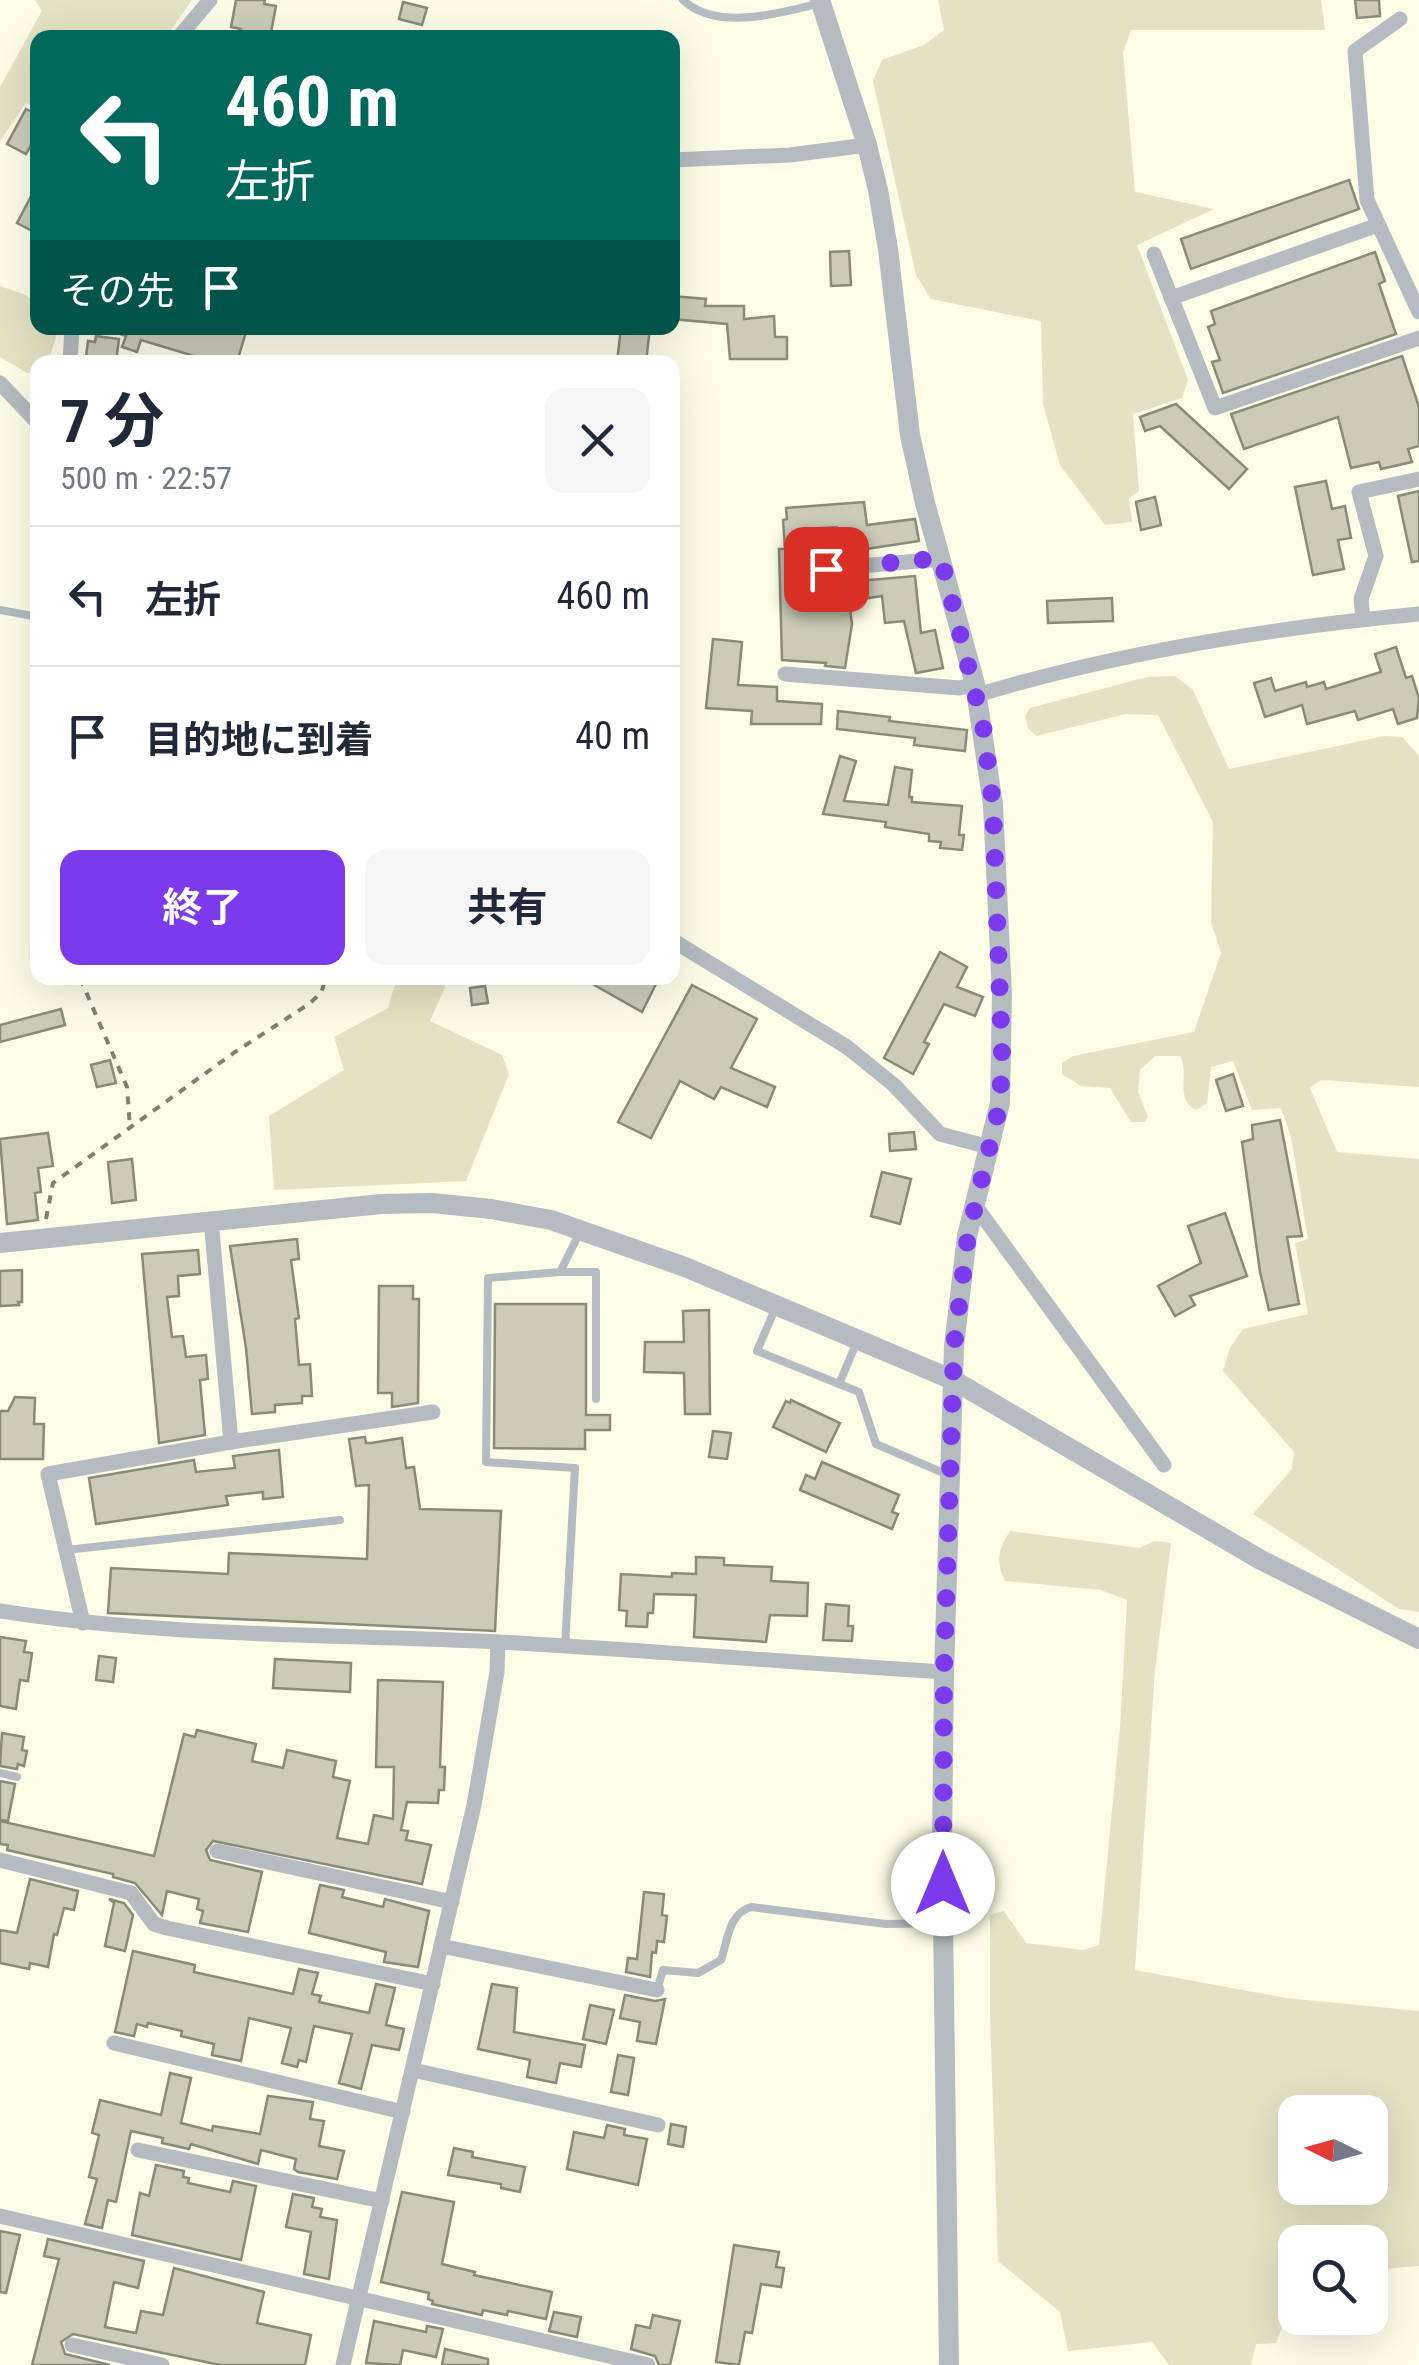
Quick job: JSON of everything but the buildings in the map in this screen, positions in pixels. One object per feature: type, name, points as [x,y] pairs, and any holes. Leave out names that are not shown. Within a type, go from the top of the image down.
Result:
[{"type":"street","points":[[185,30],[210,0]]},
{"type":"street","points":[[821,1],[867,145],[888,249],[910,435],[976,690],[993,805],[1002,995],[1000,1104],[974,1204],[962,1272],[953,1380],[944,1672],[949,2365]]},
{"type":"street","points":[[1400,20],[1355,50],[1363,176],[1367,200],[1419,312]]},
{"type":"street","points":[[680,160],[790,155],[867,145]]},
{"type":"street","points":[[1172,298],[1378,225]]},
{"type":"street","points":[[1154,254],[1215,408],[1419,338]]},
{"type":"street","points":[[0,383],[30,415]]},
{"type":"street","points":[[1363,620],[1361,599],[1376,556],[1360,492],[1419,479]]},
{"type":"street","points":[[826,569],[941,558]]},
{"type":"street","points":[[784,674],[976,690],[1143,653],[1419,614]]},
{"type":"street","points":[[680,945],[847,1047],[894,1085],[940,1134],[990,1147]]},
{"type":"street","points":[[0,1244],[381,1204],[491,1208],[581,1229],[953,1380],[1260,1560],[1419,1640]]},
{"type":"street","points":[[974,1204],[1164,1465]]},
{"type":"street","points":[[210,1220],[231,1442]]},
{"type":"street","points":[[83,1623],[48,1474],[434,1412]]},
{"type":"street","points":[[0,1611],[83,1623],[213,1634],[498,1642],[944,1672]]},
{"type":"street","points":[[344,2365],[478,1786],[497,1672],[498,1642]]},
{"type":"street","points":[[217,1851],[452,1902]]},
{"type":"street","points":[[0,1860],[132,1893],[154,1924],[167,1928],[433,1984]]},
{"type":"street","points":[[442,1946],[658,1990]]},
{"type":"street","points":[[114,2043],[403,2112]]},
{"type":"street","points":[[412,2070],[658,2126]]},
{"type":"street","points":[[138,2150],[382,2202]]},
{"type":"street","points":[[0,2216],[648,2365]]},
{"type":"street","points":[[72,2345],[162,2365]]},
{"type":"lane","points":[[682,0],[696,11],[730,17],[783,13],[821,1]]},
{"type":"lane","points":[[0,610],[30,616]]},
{"type":"lane","points":[[560,1272],[581,1229]]},
{"type":"lane","points":[[565,1647],[575,1468],[486,1462],[488,1278],[596,1272],[596,1399]]},
{"type":"lane","points":[[776,1306],[757,1350],[859,1392],[876,1444],[950,1476]]},
{"type":"lane","points":[[840,1384],[858,1340]]},
{"type":"lane","points":[[66,1550],[340,1520]]},
{"type":"lane","points":[[0,1773],[17,1777]]},
{"type":"lane","points":[[658,1990],[663,1970],[698,1973],[721,1960],[734,1917],[751,1907],[886,1924],[944,1924]]},
{"type":"path","points":[[82,985],[126,1087],[130,1128]]},
{"type":"path","points":[[42,1239],[53,1183],[235,1052],[309,1004],[322,993],[324,985]]},
{"type":"green space","points":[[35,0],[192,0],[171,30],[32,30],[42,11]]},
{"type":"green space","points":[[938,0],[1321,0],[1325,30],[1131,30],[1123,52],[1135,192],[1214,209],[1137,245],[1188,380],[1182,398],[1133,414],[1139,491],[1129,499],[1132,522],[1105,525],[1060,465],[1043,404],[1041,321],[931,299],[916,275],[873,81],[882,60],[924,45],[944,30]]},
{"type":"green space","points":[[30,33],[30,105],[26,103],[0,141],[0,87]]},
{"type":"green space","points":[[0,286],[30,299],[30,335],[57,335],[50,355],[30,355],[30,373],[0,357]]},
{"type":"green space","points":[[1175,676],[1193,690],[1229,769],[1385,736],[1402,737],[1419,756],[1419,1087],[1321,1080],[1310,1088],[1337,1152],[1419,1159],[1419,1612],[1399,1609],[1253,1514],[1292,1469],[1294,1452],[1223,1371],[1230,1348],[1243,1329],[1308,1314],[1295,1243],[1308,1239],[1291,1137],[1281,1108],[1252,1110],[1233,1061],[1211,1067],[1207,1103],[1196,1110],[1184,1093],[1180,1056],[1155,1056],[1140,1070],[1138,1092],[1148,1117],[1144,1122],[1131,1122],[1110,1088],[1081,1086],[1062,1074],[1062,1063],[1073,1056],[1194,1032],[1221,953],[1211,922],[1213,822],[1158,715],[1126,714],[1036,736],[1028,728],[1025,716],[1030,708],[1147,677]]},
{"type":"green space","points":[[395,985],[446,985],[430,1021],[502,1055],[509,1074],[466,1181],[274,1190],[269,1116],[344,1070],[334,1037],[388,1008]]},
{"type":"green space","points":[[1010,1531],[1140,1548],[1154,1541],[1171,1543],[1155,1670],[1135,1970],[1286,1998],[1419,2011],[1419,2266],[1388,2269],[1388,2225],[1278,2225],[1279,2335],[1276,2343],[1256,2344],[1251,2365],[1169,2365],[1152,2342],[1068,2351],[1060,2312],[998,2261],[990,1915],[1004,1911],[1026,1943],[1083,1950],[1099,1945],[1120,1727],[1127,1600],[1101,1590],[1005,1581],[999,1561]]},
{"type":"route","points":[[826,569],[941,558],[975,684],[993,805],[1002,1079],[1000,1104],[968,1236],[954,1346],[944,1672],[943,1884]]}]
